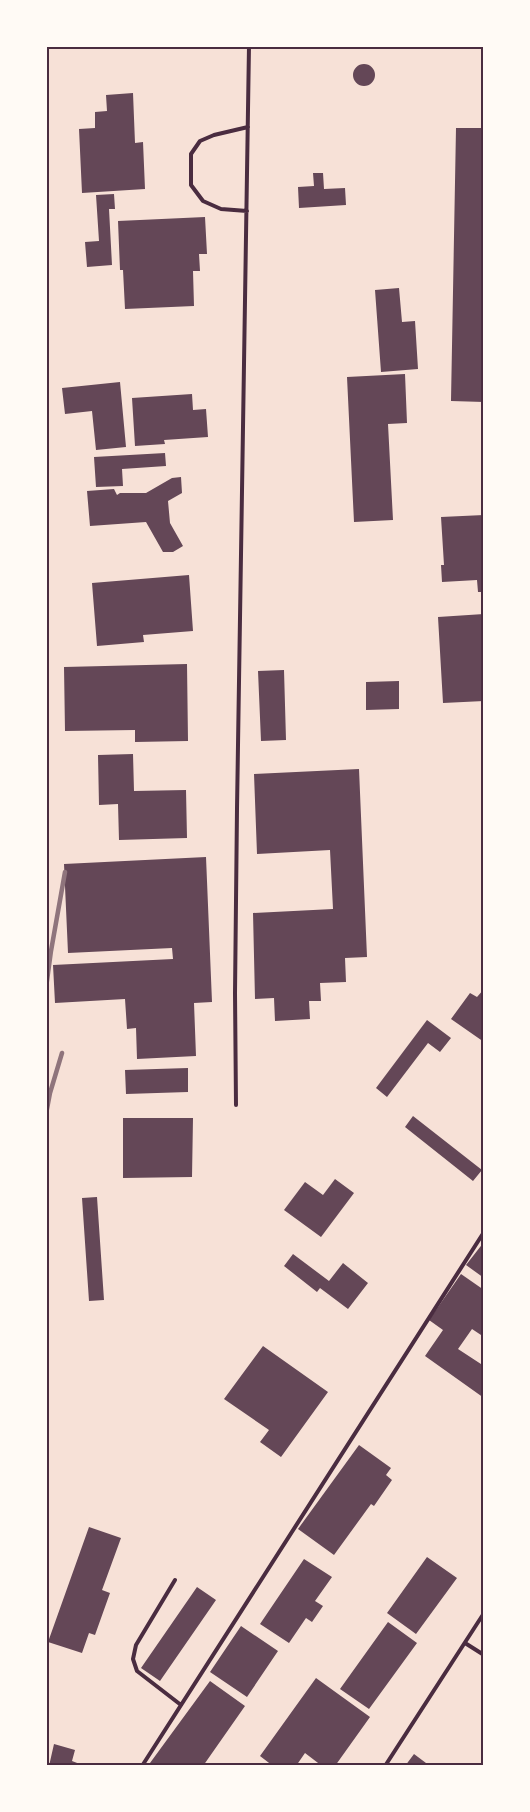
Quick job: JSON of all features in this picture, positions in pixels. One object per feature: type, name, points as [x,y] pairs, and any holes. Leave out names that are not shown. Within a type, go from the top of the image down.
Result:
[{"type":"lane","points":[[236,1105],[237,809],[249,46]]},
{"type":"lane","points":[[247,212],[221,209],[203,201],[191,185],[191,154],[200,141],[214,135],[248,127]]},
{"type":"lane","points":[[142,1766],[483,1232]]},
{"type":"lane","points":[[175,1580],[136,1645],[133,1659],[137,1671],[181,1705]]},
{"type":"lane","points":[[385,1766],[483,1613]]},
{"type":"lane","points":[[465,1643],[483,1655]]},
{"type":"building","points":[[364,64],[372,67],[375,75],[372,83],[364,86],[356,83],[353,75],[356,67]]},
{"type":"building","points":[[133,93],[135,143],[143,142],[145,189],[82,193],[79,129],[95,128],[95,112],[107,111],[106,95]]},
{"type":"building","points":[[456,128],[484,128],[484,402],[451,401]]},
{"type":"building","points":[[313,173],[323,173],[324,189],[345,188],[346,205],[299,208],[298,187],[314,186]]},
{"type":"building","points":[[114,194],[115,209],[109,209],[112,265],[87,267],[85,242],[99,241],[96,195]]},
{"type":"building","points":[[205,217],[207,254],[199,254],[200,271],[193,271],[194,306],[125,309],[123,270],[120,270],[118,221]]},
{"type":"building","points":[[399,288],[402,322],[415,321],[418,369],[381,372],[375,290]]},
{"type":"building","points":[[405,374],[407,423],[388,424],[393,520],[354,522],[347,377]]},
{"type":"building","points":[[120,382],[126,447],[96,450],[92,411],[65,414],[62,388]]},
{"type":"building","points":[[192,394],[193,410],[206,409],[208,437],[164,440],[165,444],[135,446],[132,398]]},
{"type":"building","points":[[165,453],[166,466],[122,469],[123,486],[96,487],[94,457]]},
{"type":"building","points":[[181,477],[182,493],[168,501],[170,523],[183,546],[173,552],[163,552],[146,522],[90,526],[87,491],[114,489],[117,495],[146,493],[172,478]]},
{"type":"building","points":[[484,515],[484,592],[478,592],[477,580],[442,582],[441,565],[444,565],[441,517]]},
{"type":"building","points":[[189,575],[193,631],[143,635],[144,642],[97,646],[92,583]]},
{"type":"building","points":[[484,614],[484,701],[443,703],[438,617]]},
{"type":"building","points":[[187,664],[188,741],[135,742],[135,730],[65,731],[64,667]]},
{"type":"building","points":[[284,670],[286,740],[261,741],[258,671]]},
{"type":"building","points":[[399,681],[399,709],[366,710],[366,682]]},
{"type":"building","points":[[133,754],[134,791],[186,790],[187,838],[119,840],[118,804],[99,805],[98,755]]},
{"type":"building","points":[[359,769],[367,957],[345,958],[346,982],[320,983],[321,1001],[309,1001],[310,1019],[275,1021],[274,998],[255,999],[253,913],[333,909],[330,850],[257,854],[254,774]]},
{"type":"building","points":[[206,857],[212,1002],[194,1003],[196,1056],[137,1059],[136,1028],[127,1029],[125,999],[55,1003],[53,965],[173,959],[172,948],[68,953],[64,864]]},
{"type":"building","points":[[484,989],[484,1042],[451,1019],[470,993],[477,997]]},
{"type":"building","points":[[427,1020],[451,1038],[440,1052],[428,1043],[387,1097],[376,1088]]},
{"type":"building","points":[[188,1068],[188,1092],[126,1094],[125,1070]]},
{"type":"building","points":[[413,1116],[482,1170],[473,1181],[405,1127]]},
{"type":"building","points":[[123,1118],[193,1118],[192,1177],[123,1178]]},
{"type":"building","points":[[335,1179],[354,1193],[321,1237],[284,1210],[305,1182],[323,1195]]},
{"type":"building","points":[[97,1197],[104,1300],[89,1301],[82,1198]]},
{"type":"building","points":[[484,1242],[484,1278],[466,1265]]},
{"type":"building","points":[[293,1254],[329,1281],[343,1263],[368,1283],[348,1309],[320,1288],[317,1292],[284,1266]]},
{"type":"building","points":[[461,1274],[484,1290],[484,1337],[472,1329],[458,1349],[484,1366],[484,1398],[425,1356],[443,1330],[429,1320]]},
{"type":"building","points":[[263,1346],[328,1392],[281,1457],[260,1442],[269,1430],[224,1399]]},
{"type":"building","points":[[359,1445],[391,1468],[386,1475],[392,1480],[374,1506],[371,1504],[334,1555],[298,1529]]},
{"type":"building","points":[[89,1527],[121,1538],[102,1590],[110,1593],[95,1635],[89,1633],[82,1653],[48,1642]]},
{"type":"building","points":[[427,1557],[457,1578],[416,1634],[387,1613]]},
{"type":"building","points":[[304,1559],[332,1577],[315,1601],[323,1606],[312,1622],[306,1618],[289,1643],[260,1624]]},
{"type":"building","points":[[197,1587],[216,1600],[160,1681],[141,1668]]},
{"type":"building","points":[[388,1622],[417,1643],[369,1709],[340,1689]]},
{"type":"building","points":[[241,1626],[278,1651],[247,1697],[210,1672]]},
{"type":"building","points":[[316,1678],[370,1717],[335,1766],[322,1766],[305,1753],[296,1766],[273,1766],[260,1756]]},
{"type":"building","points":[[210,1681],[245,1706],[203,1766],[153,1766],[150,1763]]},
{"type":"building","points":[[54,1744],[75,1750],[72,1761],[85,1766],[49,1766]]},
{"type":"building","points":[[414,1754],[430,1766],[405,1766]]},
{"type":"railway","points":[[46,988],[65,872]]},
{"type":"railway","points":[[46,1114],[62,1053]]}]
